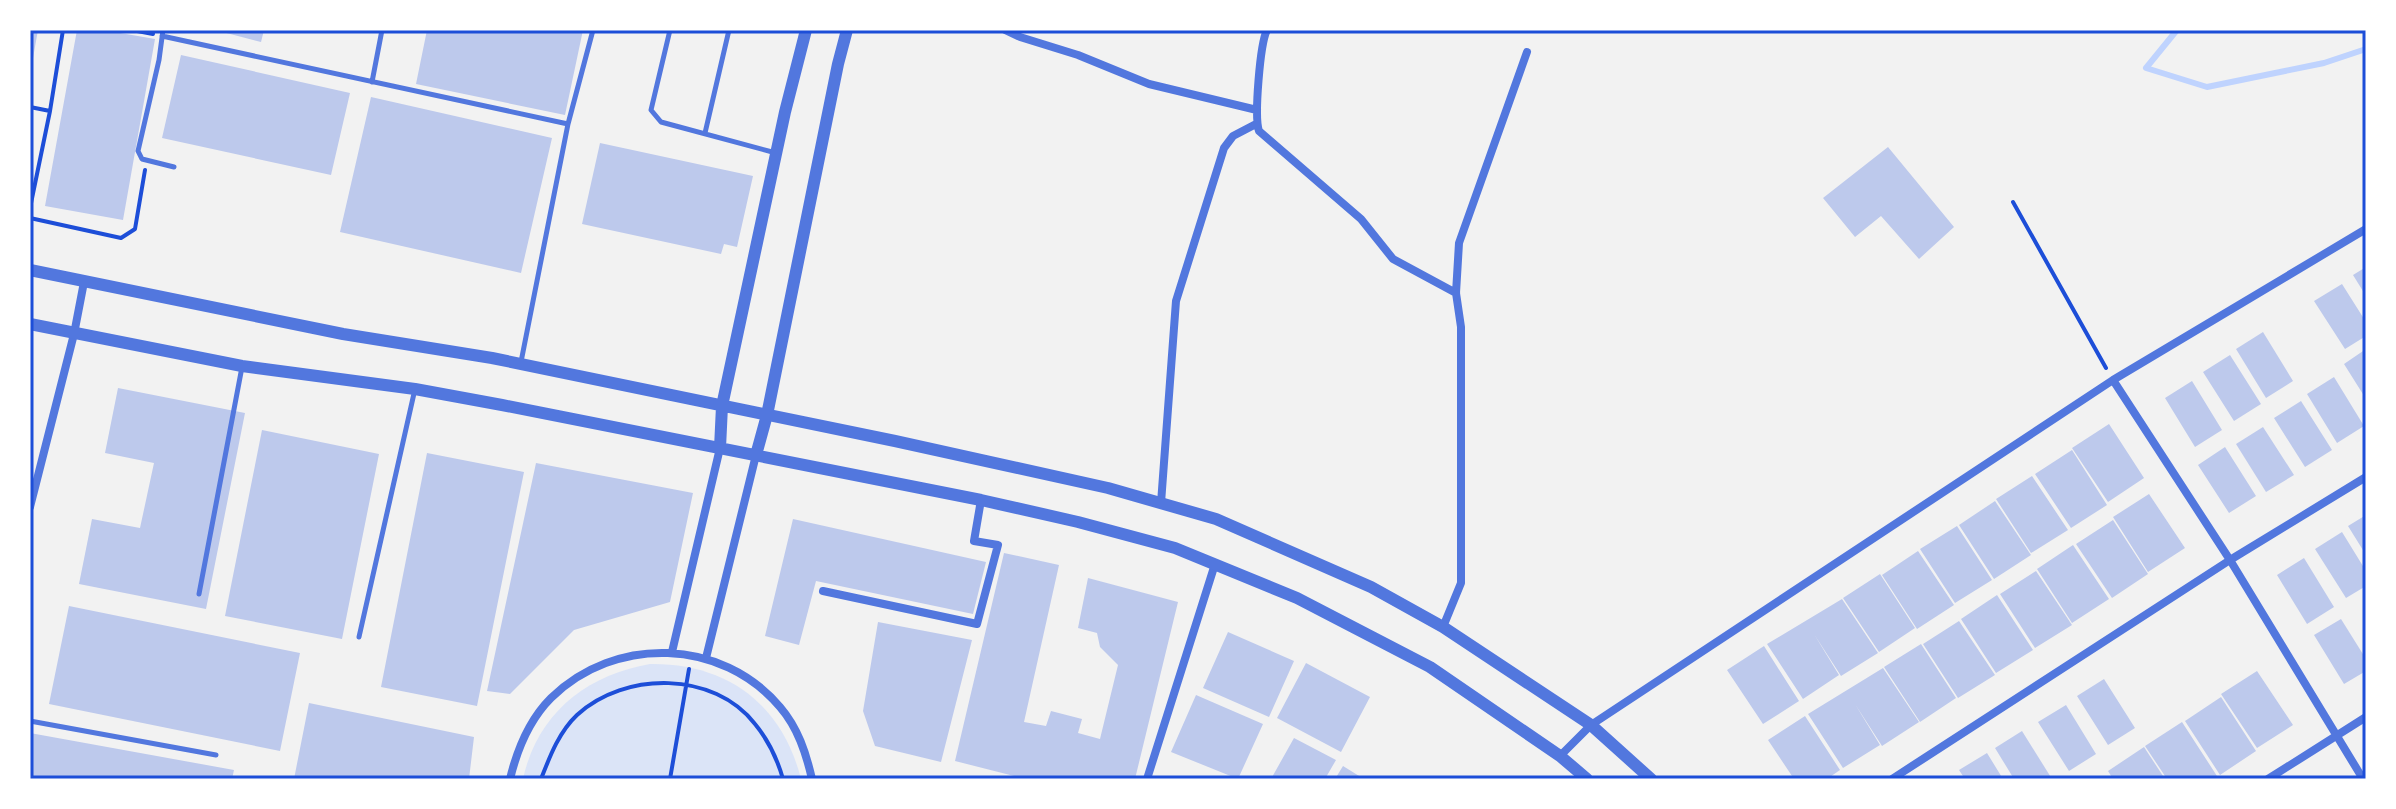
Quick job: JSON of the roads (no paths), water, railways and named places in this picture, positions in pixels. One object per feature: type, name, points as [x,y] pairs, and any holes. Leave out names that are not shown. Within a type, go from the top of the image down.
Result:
[{"type":"street","points":[[672,652],[720,448],[722,406],[776,153],[806,30]]},
{"type":"street","points":[[706,658],[767,415],[847,30]]},
{"type":"street","points":[[1005,30],[1098,62],[1149,84],[1257,110]]},
{"type":"street","points":[[1267,30],[1261,47],[1256,124],[1259,131],[1361,219],[1393,259],[1456,293]]},
{"type":"street","points":[[1443,627],[1461,583],[1461,327],[1456,293],[1459,243],[1527,52]]},
{"type":"street","points":[[1161,503],[1172,321],[1179,285],[1188,266],[1224,148],[1233,136],[1256,124]]},
{"type":"street","points":[[1560,756],[1591,725],[2113,380],[2366,229]]},
{"type":"street","points":[[30,270],[343,334],[521,365],[1020,467],[1216,519],[1371,587],[1443,627],[1591,725],[1651,779]]},
{"type":"street","points":[[30,507],[74,334],[84,282]]},
{"type":"street","points":[[30,324],[242,366],[415,389],[981,500],[1147,540],[1297,598],[1430,667],[1560,756],[1587,779]]},
{"type":"street","points":[[2113,380],[2230,560],[2334,736],[2363,779]]},
{"type":"street","points":[[1892,779],[2230,560],[2366,477]]},
{"type":"street","points":[[823,591],[977,624],[998,545],[974,541],[981,500]]},
{"type":"street","points":[[1149,778],[1215,564]]},
{"type":"street","points":[[510,779],[525,735],[551,699],[586,671],[627,655],[672,652],[706,658],[747,677],[781,707],[804,746],[812,779]]},
{"type":"street","points":[[2268,779],[2366,717]]},
{"type":"lane","points":[[372,82],[382,30]]},
{"type":"lane","points":[[521,365],[568,124],[593,30]]},
{"type":"lane","points":[[670,30],[651,110],[661,122],[776,153]]},
{"type":"lane","points":[[705,133],[729,30]]},
{"type":"lane","points":[[174,167],[142,159],[138,151],[162,33],[568,124]]},
{"type":"lane","points":[[199,594],[242,366]]},
{"type":"lane","points":[[359,637],[415,389]]},
{"type":"lane","points":[[30,721],[216,755]]},
{"type":"waterway","points":[[2177,30],[2146,68],[2207,87],[2324,63],[2366,49]]}]
